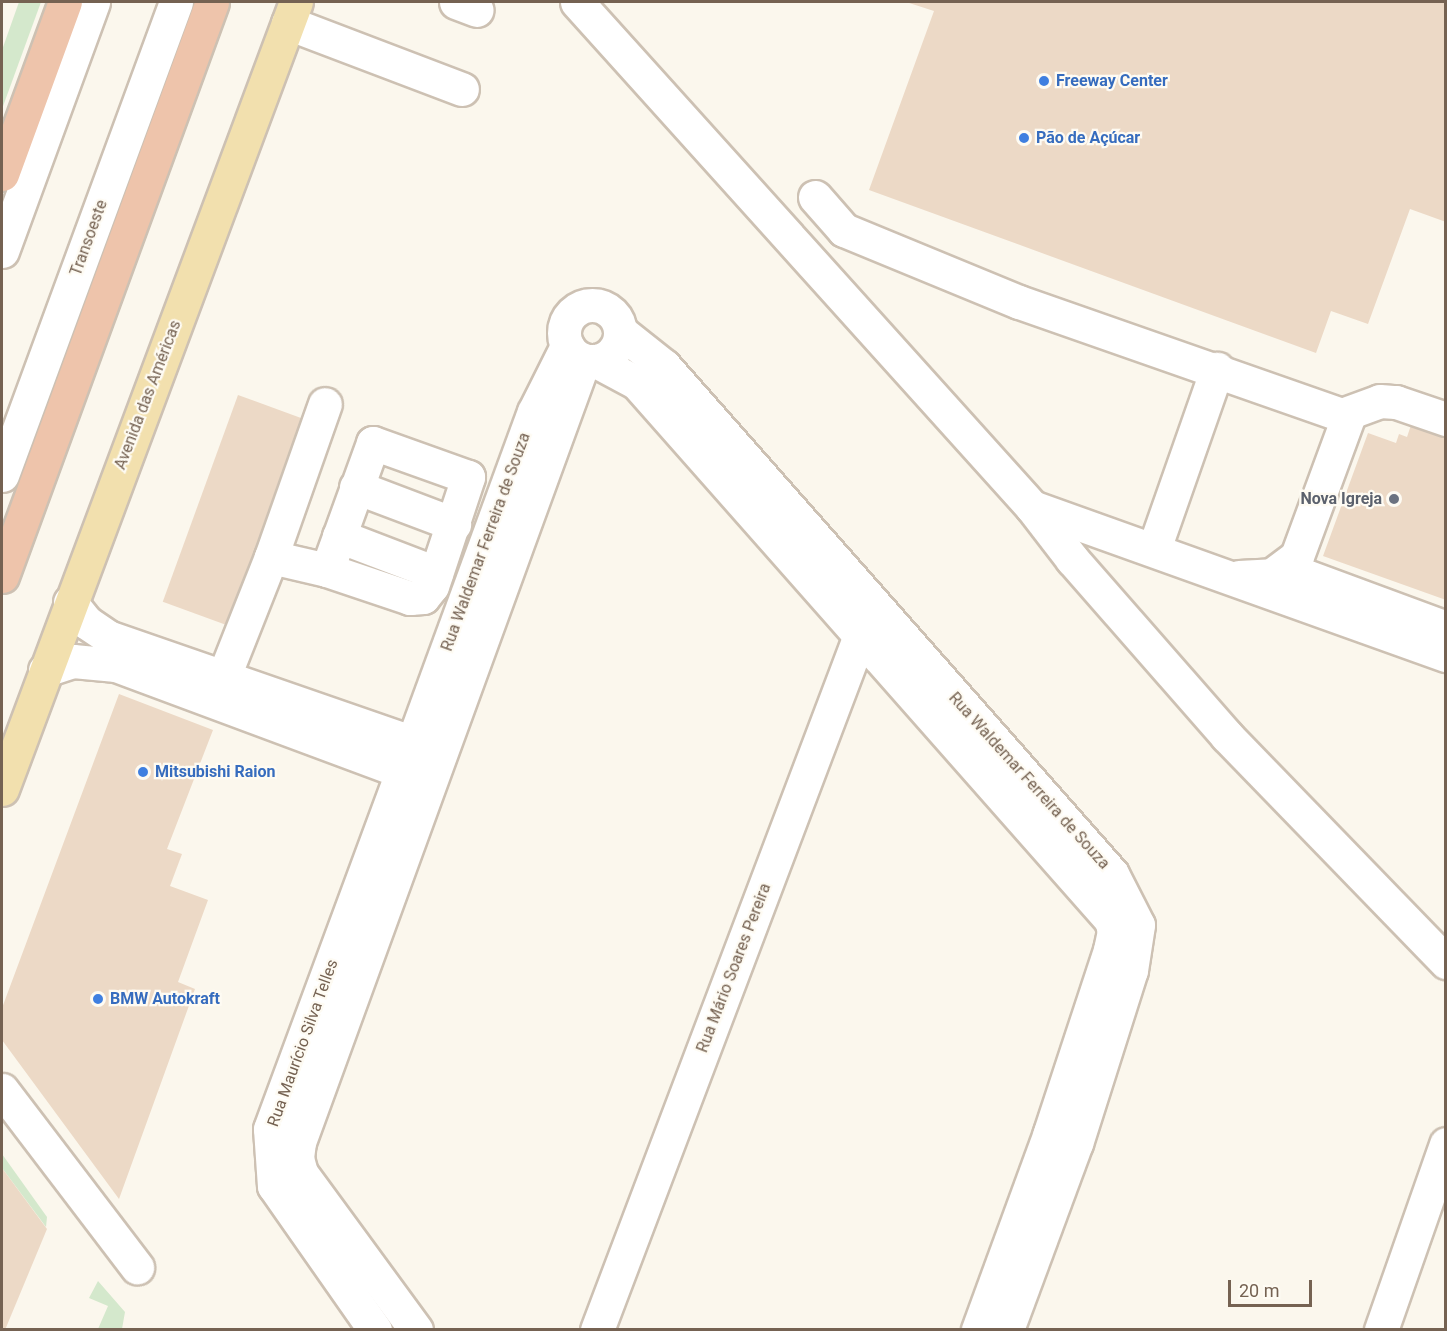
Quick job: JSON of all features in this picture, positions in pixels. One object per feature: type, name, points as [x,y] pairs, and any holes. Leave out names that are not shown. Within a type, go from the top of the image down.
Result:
[{"type":"highway","points":[[2,174],[65,2]]},
{"type":"highway","points":[[2,576],[212,2]]},
{"type":"main road","name":"Avenida das Américas","points":[[2,789],[292,13]]},
{"type":"street","points":[[2,251],[93,2]]},
{"type":"street","name":"Transoeste","points":[[2,476],[176,2]]},
{"type":"street","points":[[577,2],[626,53],[1032,507],[1072,559],[1190,693],[1446,963]]},
{"type":"street","points":[[292,13],[462,89]]},
{"type":"street","points":[[814,197],[844,230],[1011,298],[1286,395],[1349,415],[1380,401],[1396,402],[1446,419]]},
{"type":"street","name":"Rua Waldemar Ferreira de Souza","points":[[978,1329],[1063,1138],[1131,970],[1126,928],[1112,874],[1012,782],[859,638],[637,383],[582,355],[566,324],[571,314],[591,304],[611,312],[621,332],[664,366],[876,609],[1012,782]]},
{"type":"street","name":"Rua Waldemar Ferreira de Souza","points":[[422,762],[495,562],[534,412],[582,355],[614,351],[621,332]]},
{"type":"street","points":[[1154,549],[1217,369]]},
{"type":"street","points":[[219,689],[271,557],[325,404]]},
{"type":"street","points":[[1231,576],[1257,578],[1284,568],[1304,545],[1349,415]]},
{"type":"street","points":[[271,557],[327,570],[410,598],[423,597],[436,573],[468,484],[464,473],[376,441],[370,448],[327,570]]},
{"type":"street","points":[[356,487],[454,524]]},
{"type":"street","points":[[1032,507],[1231,576],[1446,655]]},
{"type":"street","points":[[339,536],[436,573]]},
{"type":"street","points":[[1284,568],[1446,628]]},
{"type":"street","points":[[70,602],[86,622],[108,637],[219,689],[422,762]]},
{"type":"street","name":"Rua Mário Soares Pereira","points":[[597,1329],[859,638],[876,609]]},
{"type":"street","points":[[45,670],[73,661],[95,661],[219,689]]},
{"type":"street","name":"Rua Maurício Silva Telles","points":[[375,1329],[274,1186],[304,1125],[346,968],[422,762]]},
{"type":"street","points":[[2,1090],[137,1267]]},
{"type":"street","name":"Rua Waldemar Ferreira de Souza","points":[[1007,1329],[1063,1138]]},
{"type":"street","points":[[1382,1329],[1446,1144]]},
{"type":"street","points":[[284,1162],[302,1173],[416,1329]]},
{"type":"green space","points":[[19,2],[41,2],[2,109],[2,50]]},
{"type":"green space","points":[[2,1154],[47,1217],[46,1227],[2,1168]]},
{"type":"green space","points":[[98,1281],[125,1312],[122,1329],[98,1329],[108,1306],[89,1298]]},
{"type":"building","points":[[906,2],[1446,2],[1446,222],[1410,209],[1368,324],[1331,311],[1316,353],[869,190],[934,11]]},
{"type":"building","points":[[238,395],[308,421],[233,627],[163,602]]},
{"type":"building","name":"Nova Igreja","points":[[1411,425],[1446,438],[1446,600],[1323,556],[1368,433],[1396,443],[1399,434],[1407,437]]},
{"type":"building","name":"BMW Autokraft","points":[[119,694],[213,730],[167,849],[182,854],[170,886],[208,900],[178,982],[195,989],[119,1199],[2,1040],[2,1008]]},
{"type":"building","points":[[2,1168],[47,1229],[5,1330],[2,1330]]},
{"type":"place","name":"Freeway Center","points":[[1044,81]]},
{"type":"place","name":"Pão de Açúcar","points":[[1024,138]]},
{"type":"place","name":"Nova Igreja","points":[[1394,499]]},
{"type":"place","name":"Mitsubishi Raion","points":[[143,772]]},
{"type":"place","name":"BMW Autokraft","points":[[98,999]]}]
